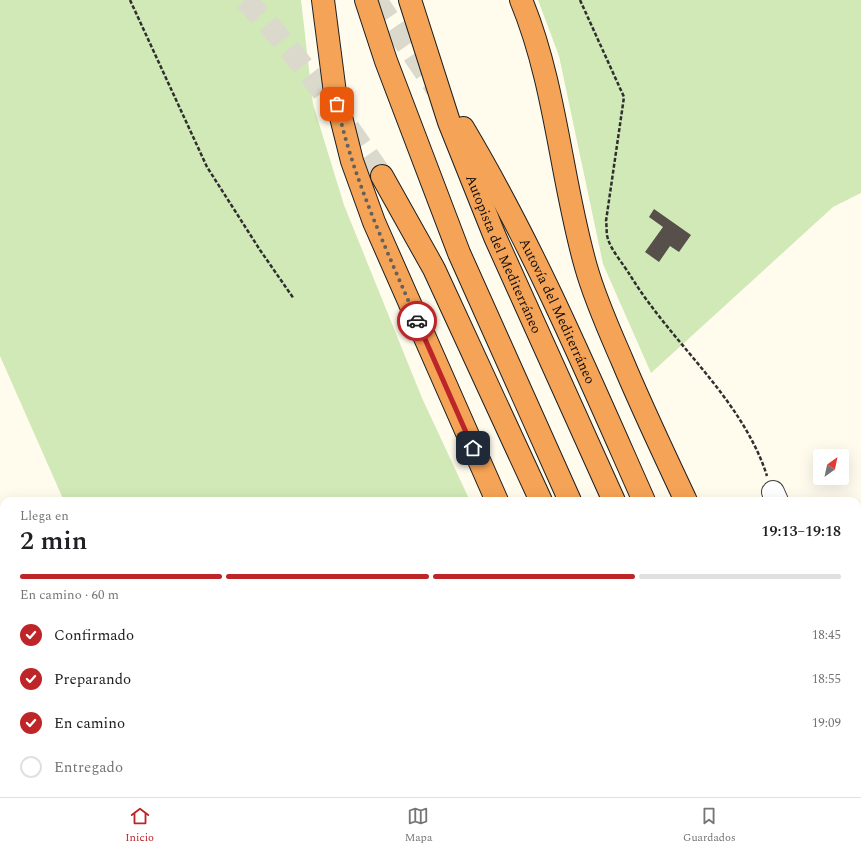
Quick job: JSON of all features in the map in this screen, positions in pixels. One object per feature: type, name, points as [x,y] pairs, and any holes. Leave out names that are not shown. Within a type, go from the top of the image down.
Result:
[{"type":"highway","points":[[323,0],[335,93],[352,161],[378,230],[495,497]]},
{"type":"highway","points":[[366,0],[386,61],[459,253],[568,497]]},
{"type":"highway","name":"Autopista del Mediterráneo","points":[[410,0],[496,237],[612,497]]},
{"type":"highway","points":[[521,0],[548,88],[562,166],[586,267],[599,307],[651,429],[684,497]]},
{"type":"highway","name":"Autovía del Mediterráneo","points":[[455,124],[497,185],[530,250],[642,497]]},
{"type":"highway","points":[[382,176],[434,269],[539,497]]},
{"type":"path","points":[[130,0],[207,167],[294,299]]},
{"type":"path","points":[[580,0],[624,96],[606,221],[608,240],[644,299],[715,386],[740,422],[760,455],[775,497]]},
{"type":"green space","points":[[0,0],[301,0],[313,104],[344,205],[422,398],[468,497],[62,497],[0,356]]},
{"type":"green space","points":[[538,0],[861,0],[861,193],[833,207],[651,373],[603,264],[559,56]]},
{"type":"building","points":[[654,209],[691,235],[679,252],[670,246],[659,262],[645,252],[663,227],[649,217]]},
{"type":"tunnel","points":[[245,0],[301,63],[382,176]]},
{"type":"tunnel","points":[[376,0],[436,88]]},
{"type":"way so far","points":[[337,104],[352,161],[374,222],[417,321]]},
{"type":"route","points":[[417,321],[473,448]]}]
